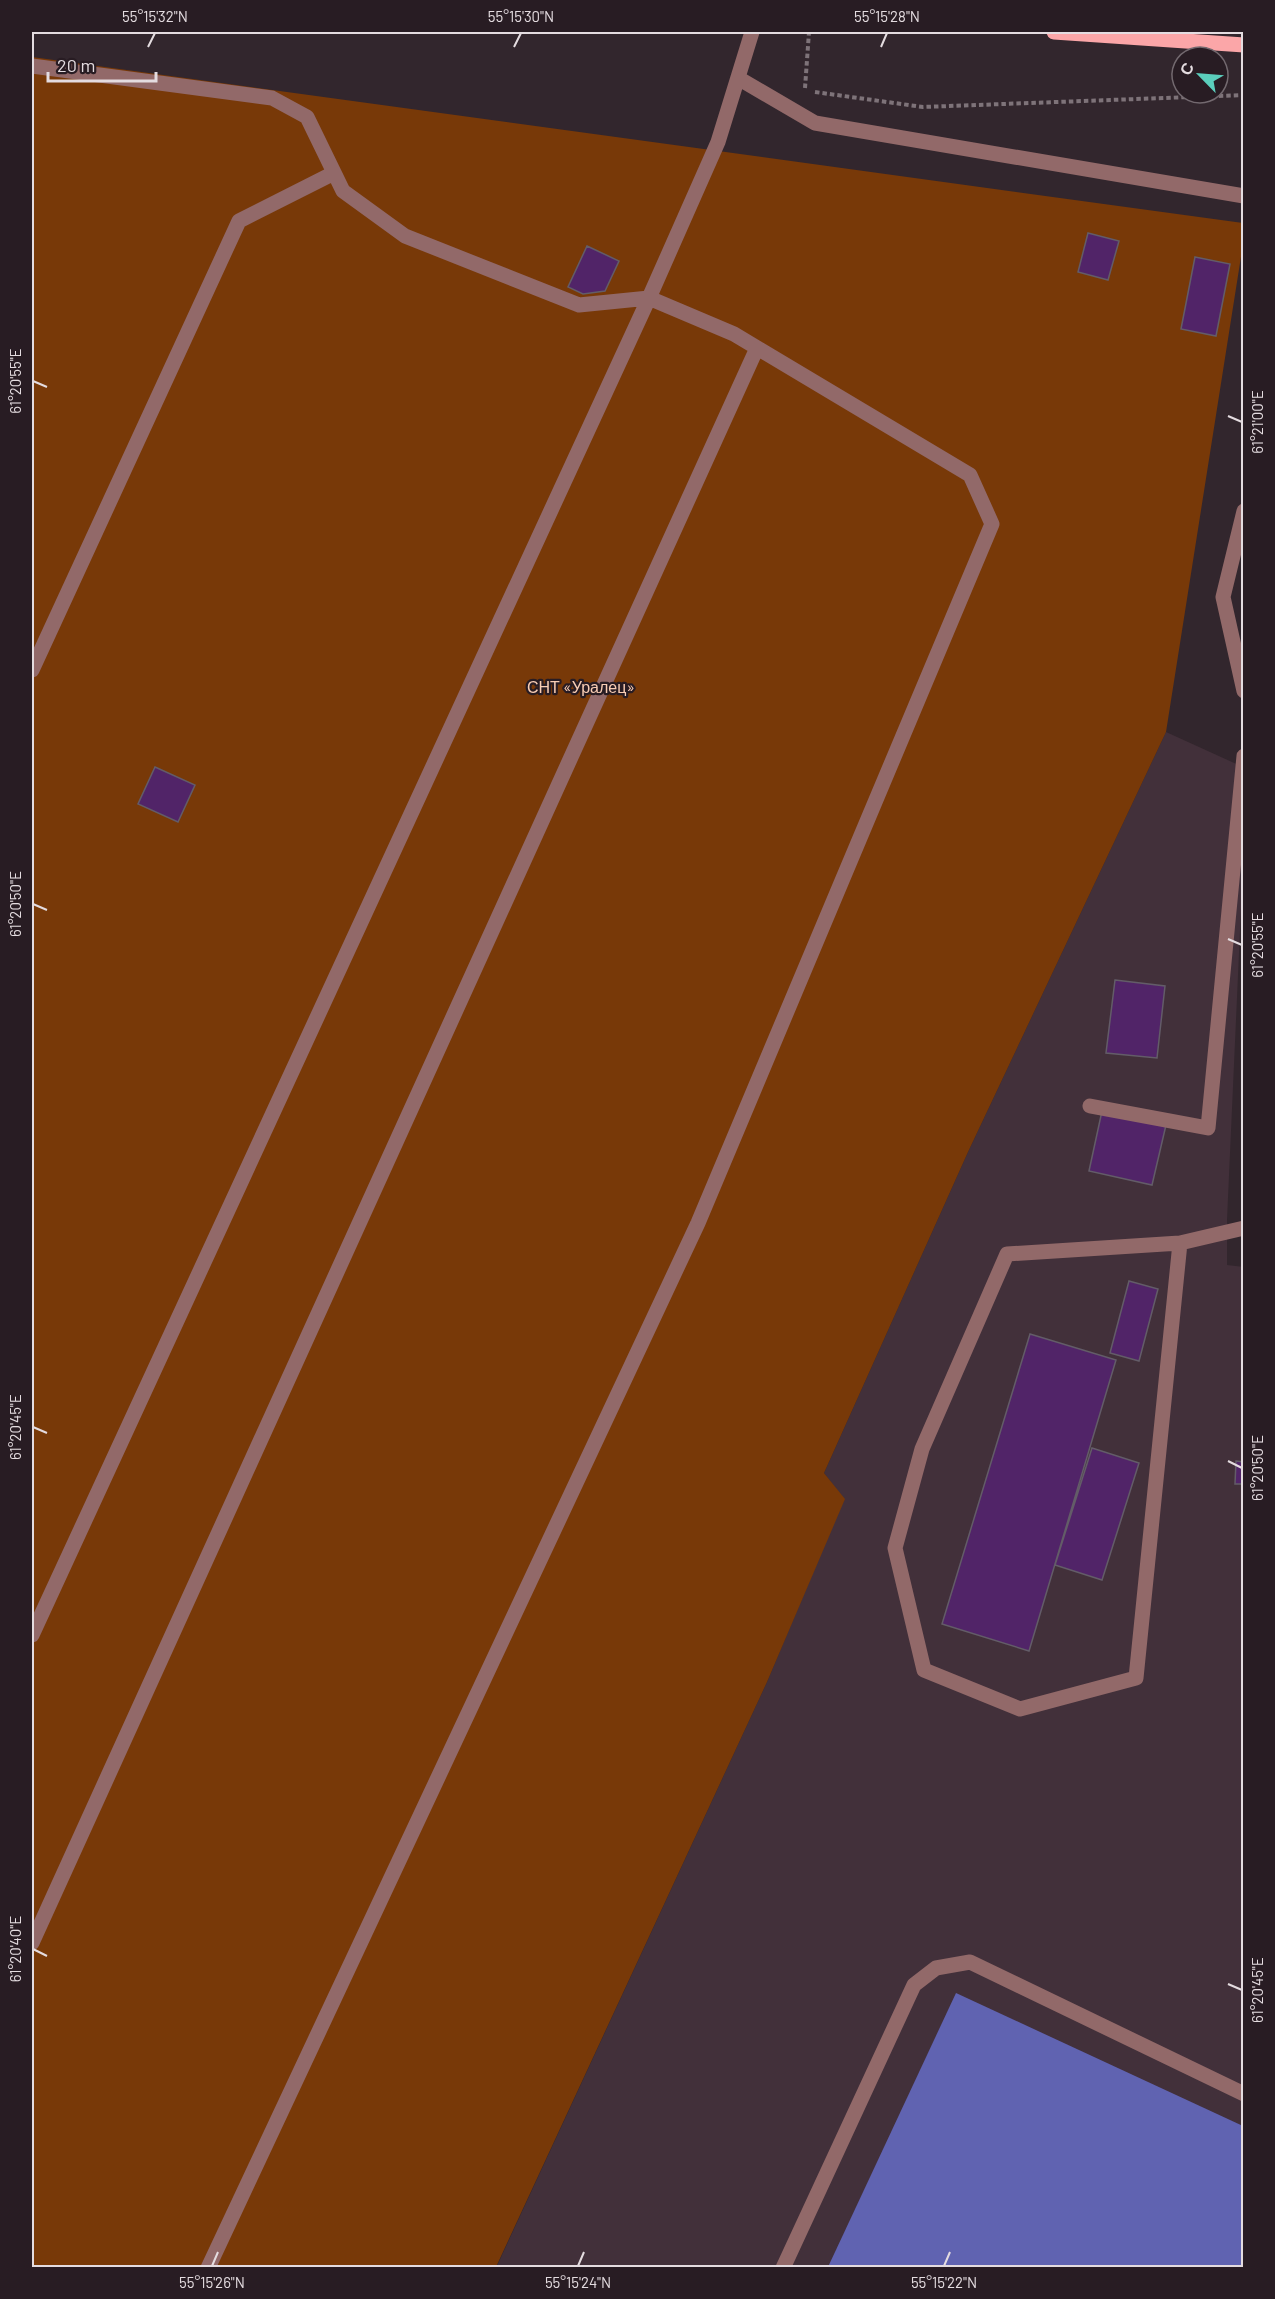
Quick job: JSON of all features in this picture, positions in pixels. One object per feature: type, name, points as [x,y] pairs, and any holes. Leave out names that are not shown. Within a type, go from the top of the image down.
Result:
[{"type":"main road","points":[[1054,32],[1244,45]]},
{"type":"lane","points":[[32,1635],[649,298],[718,142],[752,32]]},
{"type":"lane","points":[[32,66],[272,98],[307,117],[343,191],[405,236],[579,305],[649,298],[734,334],[970,475],[992,524],[698,1223],[208,2268]]},
{"type":"lane","points":[[738,78],[814,123],[1244,196]]},
{"type":"lane","points":[[32,670],[239,221],[334,173]]},
{"type":"lane","points":[[32,1943],[758,348]]},
{"type":"lane","points":[[1244,511],[1223,597],[1244,691]]},
{"type":"lane","points":[[1089,1106],[1208,1128],[1244,756]]},
{"type":"lane","points":[[1180,1243],[1136,1678],[1020,1709],[924,1670],[895,1548],[922,1449],[1007,1254],[1180,1243],[1244,1228]]},
{"type":"lane","points":[[783,2268],[914,1985],[936,1968],[970,1962],[1244,2094]]},
{"type":"path","points":[[809,32],[805,90],[923,107],[1244,95]]},
{"type":"shaded area","points":[[1166,732],[1243,767],[1243,864],[1227,1265],[1244,1267],[1243,2267],[496,2268],[767,1682],[844,1499],[824,1473],[968,1152]]},
{"type":"shaded area","points":[[956,1993],[1243,2126],[1243,2267],[828,2267]]},
{"type":"green space","name":"СНТ «Уралец»","points":[[32,57],[1243,223],[1243,244],[1166,732],[968,1152],[824,1473],[845,1499],[767,1682],[496,2267],[32,2268]]},
{"type":"building","points":[[1088,233],[1119,241],[1108,280],[1078,272]]},
{"type":"building","points":[[587,246],[619,261],[605,291],[583,294],[568,287]]},
{"type":"building","points":[[1195,257],[1230,264],[1216,336],[1181,329]]},
{"type":"building","points":[[155,767],[195,785],[178,822],[138,804]]},
{"type":"building","points":[[1115,980],[1165,986],[1157,1058],[1106,1053]]},
{"type":"building","points":[[1102,1111],[1166,1125],[1152,1185],[1089,1171]]},
{"type":"building","points":[[1129,1281],[1158,1289],[1139,1361],[1110,1353]]},
{"type":"building","points":[[1030,1334],[1116,1360],[1029,1651],[942,1624]]},
{"type":"building","points":[[1092,1448],[1139,1463],[1102,1580],[1055,1565]]},
{"type":"building","points":[[1236,1461],[1244,1462],[1244,1484],[1235,1484]]}]
